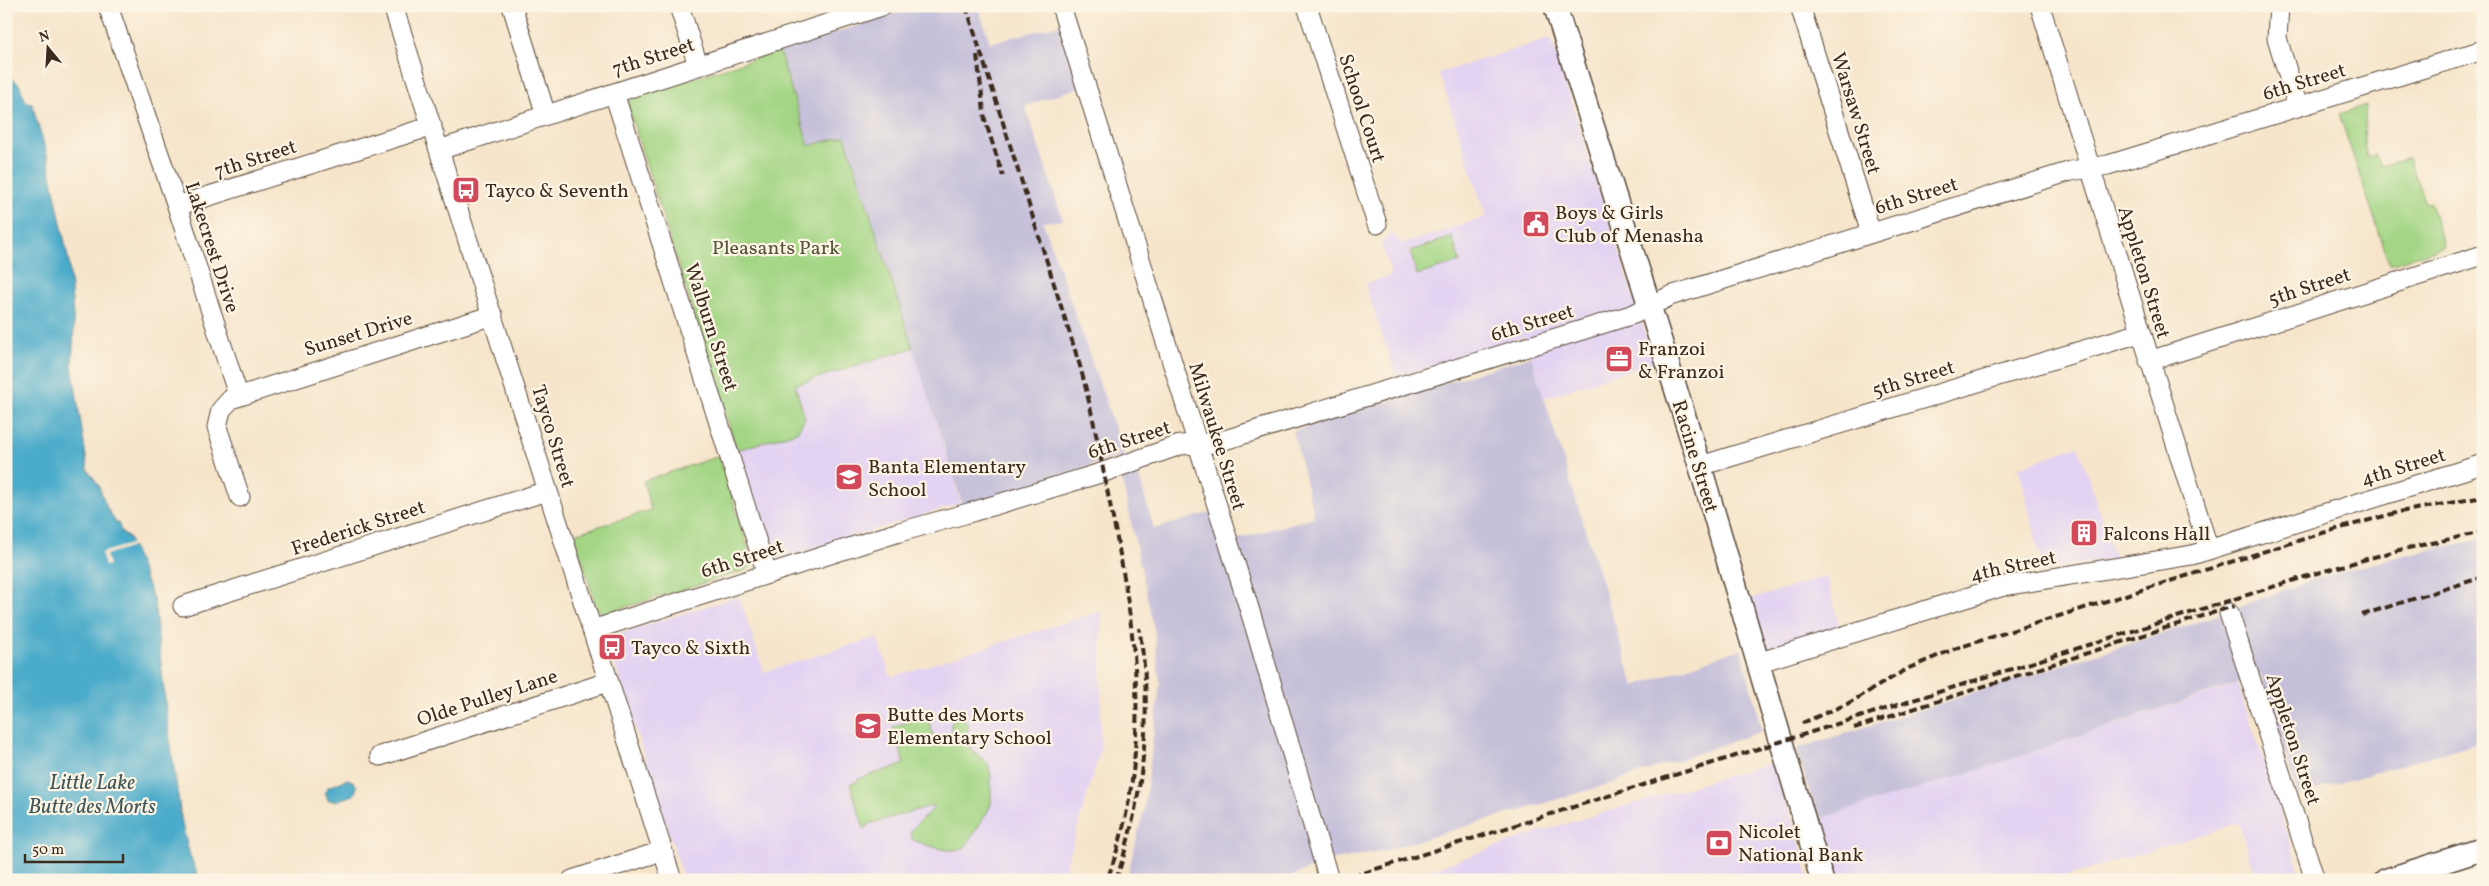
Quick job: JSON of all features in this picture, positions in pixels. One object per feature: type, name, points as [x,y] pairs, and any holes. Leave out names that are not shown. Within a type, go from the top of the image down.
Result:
[{"type":"main road","name":"Racine Street","points":[[1555,6],[1700,466],[1822,880]]},
{"type":"main road","points":[[2386,880],[2483,849]]},
{"type":"street","name":"Tayco Street","points":[[393,6],[672,880]]},
{"type":"street","points":[[512,6],[546,115]]},
{"type":"street","points":[[679,6],[698,65]]},
{"type":"street","name":"7th Street","points":[[439,150],[698,65],[849,11],[882,6]]},
{"type":"street","name":"Milwaukee Street","points":[[1062,6],[1254,624],[1329,880]]},
{"type":"street","name":"School Court","points":[[1308,6],[1377,224]]},
{"type":"street","name":"Warsaw Street","points":[[1800,6],[1870,233]]},
{"type":"street","name":"Appleton Street","points":[[2040,6],[2140,333],[2209,550]]},
{"type":"street","points":[[2279,6],[2277,38],[2298,107]]},
{"type":"street","name":"Lakecrest Drive","points":[[113,7],[238,395]]},
{"type":"street","name":"6th Street","points":[[592,630],[896,533],[1104,472],[1180,445],[1215,443],[1634,314],[1670,296],[2071,170],[2108,165],[2483,50]]},
{"type":"street","name":"Walburn Street","points":[[614,93],[767,574]]},
{"type":"street","name":"7th Street","points":[[177,206],[432,126]]},
{"type":"street","name":"5th Street","points":[[2149,361],[2483,255]]},
{"type":"street","name":"Sunset Drive","points":[[238,395],[493,315]]},
{"type":"street","name":"5th Street","points":[[1700,466],[2140,333]]},
{"type":"street","points":[[238,395],[231,399],[222,410],[216,427],[240,497]]},
{"type":"street","name":"4th Street","points":[[1757,663],[2004,586],[2174,559],[2209,550],[2483,464]]},
{"type":"street","name":"Frederick Street","points":[[183,606],[547,491]]},
{"type":"street","name":"Appleton Street","points":[[2229,613],[2315,880]]},
{"type":"street","name":"Olde Pulley Lane","points":[[380,756],[608,682]]},
{"type":"street","points":[[572,880],[662,851]]},
{"type":"shaded area","points":[[918,6],[978,6],[990,43],[1067,23],[1086,85],[1025,106],[1063,220],[1043,222],[1130,471],[1137,470],[1154,529],[1218,510],[1228,542],[1314,517],[1293,431],[1531,356],[1634,686],[1741,649],[1762,731],[1606,785],[1386,850],[1324,862],[1284,880],[1126,880],[1144,810],[1160,684],[1154,629],[1117,457],[963,506],[845,136],[809,146],[779,51]]},
{"type":"shaded area","points":[[1551,38],[1654,362],[1544,398],[1525,336],[1396,377],[1365,284],[1391,275],[1381,243],[1392,233],[1402,244],[1486,217],[1439,73]]},
{"type":"shaded area","name":"Banta Elementary School","points":[[913,348],[961,503],[778,559],[774,558],[769,551],[737,450],[797,432],[805,418],[794,385]]},
{"type":"shaded area","points":[[2078,446],[2115,559],[2043,570],[2019,467]]},
{"type":"shaded area","points":[[2483,539],[2483,741],[2298,795],[2261,675],[1972,772],[1818,819],[1796,749],[2192,624],[2314,579],[2404,555]]},
{"type":"shaded area","points":[[1826,576],[1840,627],[1779,649],[1770,647],[1765,643],[1752,599]]},
{"type":"shaded area","name":"Butte des Morts Elementary School","points":[[739,596],[764,672],[877,637],[891,677],[1102,611],[1100,751],[1062,880],[684,880],[608,643],[611,636]]},
{"type":"shaded area","points":[[2237,684],[2269,776],[2298,867],[2300,880],[2256,880],[2239,823],[2054,880],[1838,880],[1818,819],[1972,772]]},
{"type":"shaded area","points":[[1775,762],[1810,880],[1401,880],[1545,830]]},
{"type":"green space","name":"Pleasants Park","points":[[779,51],[809,146],[845,136],[913,348],[795,385],[805,418],[797,432],[737,450],[627,104],[634,97]]},
{"type":"green space","points":[[2366,105],[2364,144],[2367,157],[2376,154],[2381,166],[2409,158],[2425,203],[2430,202],[2444,247],[2390,265],[2339,114]]},
{"type":"green space","points":[[1452,237],[1460,262],[1417,275],[1410,251]]},
{"type":"green space","points":[[719,456],[753,564],[746,570],[603,614],[596,606],[574,534],[651,510],[643,481]]},
{"type":"green space","points":[[927,715],[937,746],[945,739],[951,738],[951,723],[955,719],[962,717],[969,726],[965,738],[971,750],[988,763],[991,777],[991,804],[965,847],[959,849],[946,850],[913,840],[910,834],[912,830],[934,805],[869,824],[864,829],[850,784],[858,781],[858,779],[904,764],[893,727]]},
{"type":"water","name":"Little Lake Butte des Morts","points":[[6,74],[19,84],[26,102],[32,104],[47,155],[69,262],[74,329],[72,365],[88,470],[98,484],[107,508],[116,523],[118,523],[122,533],[129,538],[154,601],[168,726],[182,824],[190,856],[200,880],[6,880]]},
{"type":"water","points":[[348,779],[354,782],[357,787],[354,795],[335,801],[328,800],[325,792],[328,787]]},
{"type":"pier","points":[[130,540],[133,546],[106,555],[109,565],[105,566],[101,553],[131,544]]},
{"type":"railway","points":[[966,6],[1080,366],[1099,449],[1127,595],[1133,642],[1136,737],[1131,785],[1122,832],[1107,880]]},
{"type":"railway","points":[[977,55],[985,120],[1003,176]]},
{"type":"railway","points":[[1802,723],[1847,704],[1909,668],[1954,649],[2326,532],[2399,512],[2483,497]]},
{"type":"railway","points":[[1341,880],[2317,573],[2399,550],[2483,532]]},
{"type":"railway","points":[[2362,615],[2483,577]]},
{"type":"railway","points":[[1854,728],[2234,606]]},
{"type":"railway","points":[[1116,880],[1133,819],[1143,755],[1146,691],[1139,628]]},
{"type":"place","name":"Tayco & Seventh","points":[[466,190]]},
{"type":"place","name":"Boys & Girls Club of Menasha","points":[[1536,224]]},
{"type":"place","name":"Franzoi & Franzoi","points":[[1619,359]]},
{"type":"place","name":"Banta Elementary School","points":[[849,477]]},
{"type":"place","name":"Falcons Hall","points":[[2084,533]]},
{"type":"place","name":"Tayco & Sixth","points":[[612,647]]},
{"type":"place","name":"Butte des Morts Elementary School","points":[[868,726]]},
{"type":"place","name":"Nicolet National Bank","points":[[1719,843]]}]
